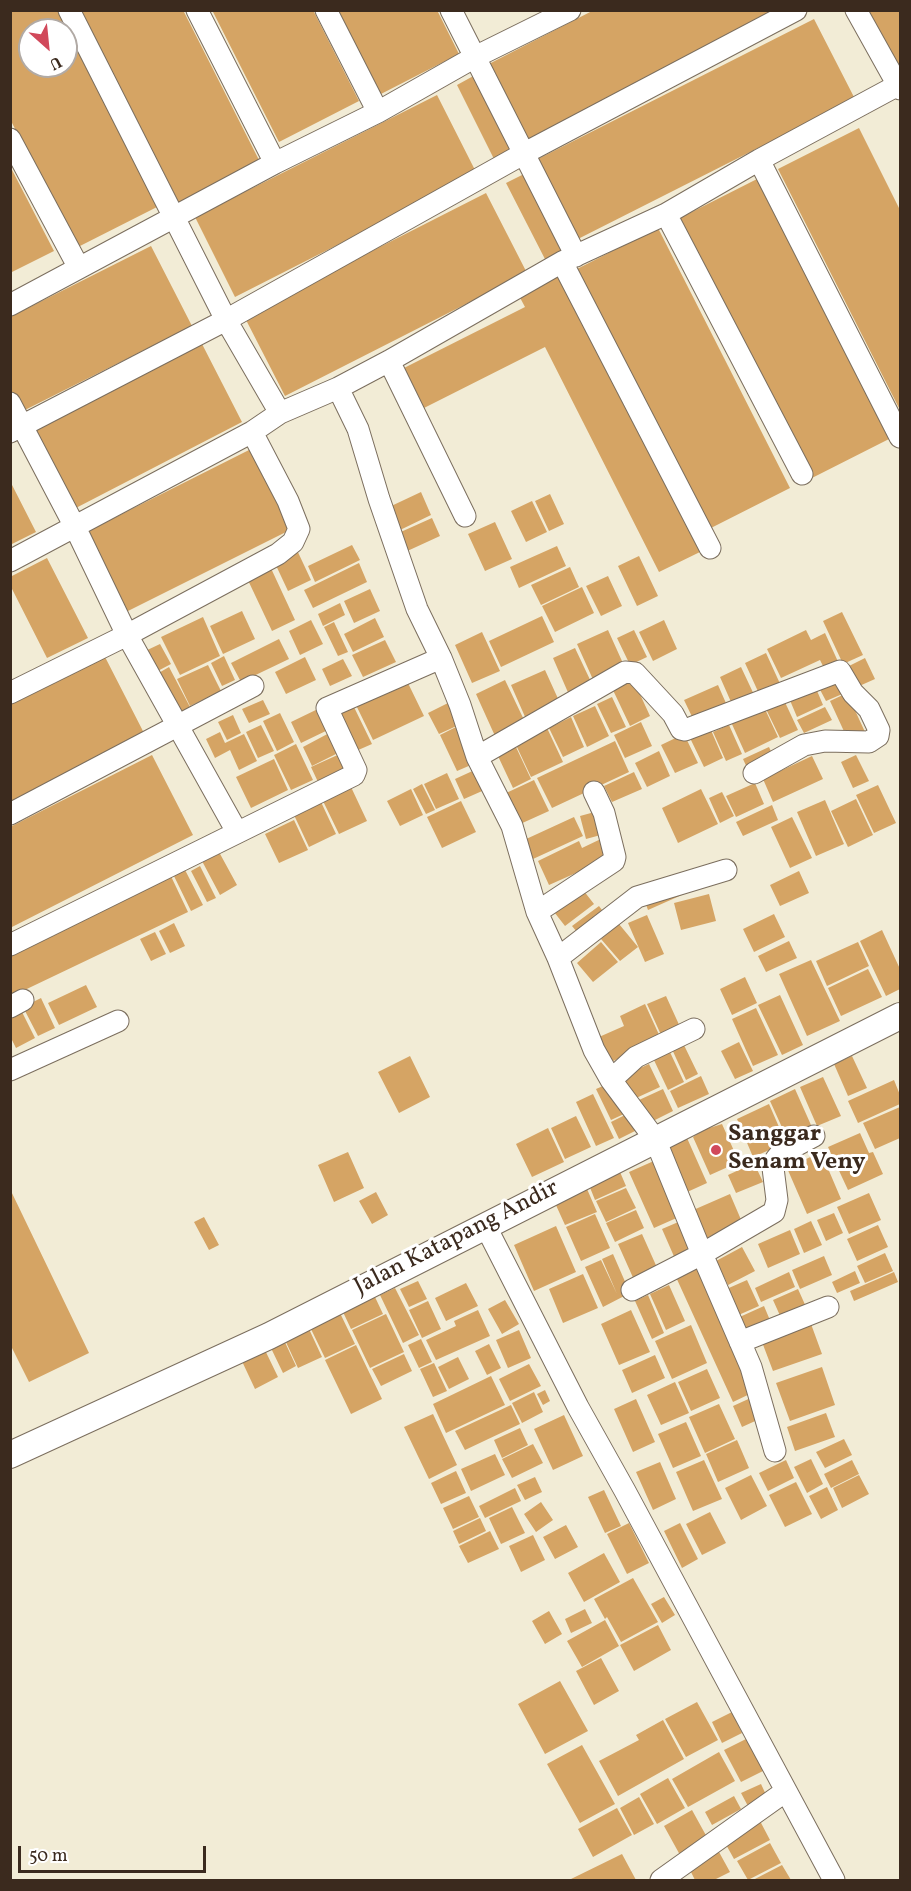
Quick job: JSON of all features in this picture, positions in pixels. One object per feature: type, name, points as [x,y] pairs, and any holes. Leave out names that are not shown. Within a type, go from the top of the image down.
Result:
[{"type":"street","points":[[69,10],[226,320],[280,413]]},
{"type":"street","points":[[197,10],[275,163]]},
{"type":"street","points":[[326,10],[378,111]]},
{"type":"street","points":[[451,10],[523,154],[569,259],[710,548]]},
{"type":"street","points":[[10,305],[174,216],[378,111],[475,57],[570,10]]},
{"type":"street","points":[[16,429],[226,320],[523,154],[796,10]]},
{"type":"street","points":[[10,561],[252,432],[280,413],[338,388],[569,259],[666,214],[759,160],[900,86],[856,10]]},
{"type":"street","points":[[10,139],[79,268]]},
{"type":"street","points":[[759,160],[900,437]]},
{"type":"street","points":[[666,214],[802,474]]},
{"type":"street","points":[[389,361],[465,516]]},
{"type":"street","points":[[338,388],[358,429],[379,499],[417,609],[441,658],[477,757],[512,826],[537,912],[558,958],[594,1050],[611,1080],[655,1139],[751,1367],[775,1451]]},
{"type":"street","points":[[10,403],[16,429],[75,527],[127,635],[237,832]]},
{"type":"street","points":[[10,693],[127,635],[278,554],[293,542],[299,529],[288,501],[252,432]]},
{"type":"street","points":[[10,945],[354,775],[356,770],[327,710],[329,707],[441,658]]},
{"type":"street","points":[[477,757],[625,672],[635,673],[673,714],[681,729],[685,730],[840,670],[853,693],[869,709],[879,730],[878,736],[869,742],[825,741],[804,745],[754,773]]},
{"type":"street","points":[[10,814],[178,728],[253,686]]},
{"type":"street","points":[[537,912],[614,861],[604,813],[594,792]]},
{"type":"street","points":[[558,958],[637,897],[726,870]]},
{"type":"street","name":"Jalan Katapang Andir","points":[[10,1455],[269,1336],[900,1016]]},
{"type":"street","points":[[10,1070],[118,1021]]},
{"type":"street","points":[[611,1080],[636,1057],[694,1029]]},
{"type":"street","points":[[632,1290],[702,1254],[774,1212],[777,1200],[773,1168],[776,1159],[780,1154],[814,1136]]},
{"type":"street","points":[[485,1225],[578,1407],[834,1881]]},
{"type":"street","points":[[740,1342],[828,1307]]},
{"type":"street","points":[[661,1881],[786,1791]]},
{"type":"building","points":[[10,10],[57,10],[61,18],[18,18],[18,78],[78,78],[78,51],[157,207],[76,248],[10,119]]},
{"type":"building","points":[[81,10],[183,10],[260,162],[179,203]]},
{"type":"building","points":[[212,10],[313,10],[359,101],[279,142]]},
{"type":"building","points":[[336,10],[437,10],[459,54],[379,95]]},
{"type":"building","points":[[594,10],[792,10],[526,146],[485,66]]},
{"type":"building","points":[[865,10],[900,10],[900,64],[896,66]]},
{"type":"building","points":[[814,19],[855,99],[572,242],[532,162]]},
{"type":"building","points":[[477,74],[517,154],[497,165],[457,85]]},
{"type":"building","points":[[437,95],[477,174],[235,297],[195,217]]},
{"type":"building","points":[[859,128],[900,210],[900,410],[778,169]]},
{"type":"building","points":[[10,166],[54,251],[10,273]]},
{"type":"building","points":[[526,173],[567,253],[547,263],[506,183]]},
{"type":"building","points":[[759,178],[891,438],[810,479],[678,219]]},
{"type":"building","points":[[486,193],[527,273],[285,396],[244,316]]},
{"type":"building","points":[[658,228],[790,488],[709,529],[577,269]]},
{"type":"building","points":[[151,246],[192,326],[19,413],[10,396],[10,317]]},
{"type":"building","points":[[558,272],[700,552],[659,572],[545,347],[424,408],[404,368],[525,307],[517,292]]},
{"type":"building","points":[[201,342],[242,422],[72,510],[30,430]]},
{"type":"building","points":[[253,448],[294,528],[122,614],[84,536],[92,529]]},
{"type":"building","points":[[10,481],[36,532],[10,545]]},
{"type":"building","points":[[421,492],[431,515],[398,531],[387,508]]},
{"type":"building","points":[[550,494],[564,524],[549,531],[535,501]]},
{"type":"building","points":[[532,501],[547,532],[526,542],[511,511]]},
{"type":"building","points":[[432,518],[440,536],[403,553],[394,535]]},
{"type":"building","points":[[495,522],[512,559],[485,571],[468,534]]},
{"type":"building","points":[[352,545],[360,560],[315,582],[308,566]]},
{"type":"building","points":[[557,546],[566,566],[519,588],[510,567]]},
{"type":"building","points":[[296,548],[311,580],[288,591],[273,559]]},
{"type":"building","points":[[639,556],[658,596],[637,606],[618,566]]},
{"type":"building","points":[[47,558],[88,638],[47,658],[10,585],[10,577]]},
{"type":"building","points":[[359,563],[367,582],[313,608],[304,590]]},
{"type":"building","points":[[269,564],[295,620],[272,631],[246,576]]},
{"type":"building","points":[[570,567],[579,587],[541,605],[531,585]]},
{"type":"building","points":[[608,576],[622,606],[601,616],[586,586]]},
{"type":"building","points":[[582,587],[594,613],[555,632],[542,606]]},
{"type":"building","points":[[370,589],[380,611],[354,623],[344,601]]},
{"type":"building","points":[[340,603],[345,615],[323,626],[318,614]]},
{"type":"building","points":[[242,611],[255,639],[223,654],[210,626]]},
{"type":"building","points":[[842,612],[863,655],[843,664],[823,621]]},
{"type":"building","points":[[542,616],[554,642],[501,667],[489,641]]},
{"type":"building","points":[[203,617],[220,656],[180,675],[161,637]]},
{"type":"building","points":[[375,618],[384,637],[353,652],[344,634]]},
{"type":"building","points":[[311,620],[323,644],[300,655],[289,631]]},
{"type":"building","points":[[664,620],[677,649],[653,661],[639,632]]},
{"type":"building","points":[[334,622],[348,652],[338,656],[324,627]]},
{"type":"building","points":[[608,630],[626,670],[595,684],[577,644]]},
{"type":"building","points":[[634,630],[647,657],[630,665],[617,638]]},
{"type":"building","points":[[806,630],[811,640],[825,633],[840,666],[826,672],[820,660],[781,678],[767,649]]},
{"type":"building","points":[[482,632],[500,671],[472,683],[455,645]]},
{"type":"building","points":[[279,639],[289,659],[241,682],[231,663]]},
{"type":"building","points":[[385,640],[396,662],[363,677],[352,655]]},
{"type":"building","points":[[160,644],[171,664],[152,674],[141,653]]},
{"type":"building","points":[[575,648],[593,686],[570,697],[553,658]]},
{"type":"building","points":[[766,653],[782,688],[761,698],[745,663]]},
{"type":"building","points":[[104,655],[145,735],[10,803],[10,703]]},
{"type":"building","points":[[224,656],[235,680],[222,686],[211,663]]},
{"type":"building","points":[[305,657],[316,680],[286,694],[275,672]]},
{"type":"building","points":[[865,658],[875,679],[857,687],[847,667]]},
{"type":"building","points":[[343,659],[352,676],[330,686],[322,669]]},
{"type":"building","points":[[208,665],[221,691],[190,706],[177,679]]},
{"type":"building","points":[[169,667],[190,707],[178,714],[157,674]]},
{"type":"building","points":[[741,667],[757,701],[735,711],[720,677]]},
{"type":"building","points":[[545,670],[560,703],[526,719],[511,685]]},
{"type":"building","points":[[838,674],[847,692],[826,701],[817,684]]},
{"type":"building","points":[[406,679],[424,716],[373,740],[355,703]]},
{"type":"building","points":[[633,679],[650,716],[630,726],[612,688]]},
{"type":"building","points":[[505,680],[525,722],[495,736],[476,694]]},
{"type":"building","points":[[718,685],[729,710],[696,725],[684,700]]},
{"type":"building","points":[[815,686],[823,705],[797,717],[789,698]]},
{"type":"building","points":[[847,693],[865,732],[848,740],[830,701]]},
{"type":"building","points":[[612,697],[626,727],[611,733],[597,704]]},
{"type":"building","points":[[783,698],[798,730],[780,738],[765,707]]},
{"type":"building","points":[[263,700],[270,714],[249,723],[242,709]]},
{"type":"building","points":[[450,702],[461,724],[439,734],[428,713]]},
{"type":"building","points":[[353,705],[372,744],[356,751],[337,712]]},
{"type":"building","points":[[595,706],[609,736],[587,747],[573,716]]},
{"type":"building","points":[[322,707],[332,728],[301,743],[291,722]]},
{"type":"building","points":[[764,707],[778,737],[745,753],[731,722]]},
{"type":"building","points":[[825,707],[832,720],[804,733],[797,720]]},
{"type":"building","points":[[280,713],[294,742],[277,751],[263,721]]},
{"type":"building","points":[[233,715],[241,733],[227,740],[218,722]]},
{"type":"building","points":[[571,717],[584,747],[563,757],[549,728]]},
{"type":"building","points":[[641,722],[652,746],[625,758],[614,735]]},
{"type":"building","points":[[261,725],[274,751],[258,758],[246,732]]},
{"type":"building","points":[[460,725],[478,762],[457,771],[440,735]]},
{"type":"building","points":[[729,725],[742,754],[726,761],[713,732]]},
{"type":"building","points":[[547,728],[563,762],[531,777],[516,745]]},
{"type":"building","points":[[710,728],[723,758],[704,767],[690,738]]},
{"type":"building","points":[[333,731],[342,751],[312,766],[303,747]]},
{"type":"building","points":[[220,732],[225,743],[244,734],[257,761],[239,770],[230,750],[215,758],[206,739]]},
{"type":"building","points":[[684,734],[698,763],[675,773],[661,745]]},
{"type":"building","points":[[615,741],[629,772],[552,808],[537,778]]},
{"type":"building","points":[[296,744],[313,780],[291,790],[274,755]]},
{"type":"building","points":[[515,745],[531,779],[513,788],[497,754]]},
{"type":"building","points":[[769,747],[775,760],[749,772],[743,759]]},
{"type":"building","points":[[659,751],[670,776],[647,787],[635,763]]},
{"type":"building","points":[[342,753],[349,767],[318,782],[311,767]]},
{"type":"building","points":[[152,755],[193,835],[10,928],[10,827]]},
{"type":"building","points":[[856,755],[869,781],[853,788],[841,762]]},
{"type":"building","points":[[812,756],[823,779],[773,802],[763,779]]},
{"type":"building","points":[[274,759],[288,790],[251,808],[236,777]]},
{"type":"building","points":[[479,768],[489,788],[464,799],[455,779]]},
{"type":"building","points":[[634,772],[642,789],[612,802],[604,786]]},
{"type":"building","points":[[447,773],[459,799],[436,809],[424,784]]},
{"type":"building","points":[[534,780],[549,811],[518,825],[504,794]]},
{"type":"building","points":[[755,783],[764,804],[736,817],[726,796]]},
{"type":"building","points":[[422,784],[435,810],[426,814],[413,789]]},
{"type":"building","points":[[878,785],[896,823],[874,833],[856,795]]},
{"type":"building","points":[[351,787],[367,821],[339,834],[323,801]]},
{"type":"building","points":[[411,789],[423,815],[400,826],[387,801]]},
{"type":"building","points":[[701,789],[718,824],[678,843],[662,808]]},
{"type":"building","points":[[722,792],[734,816],[720,823],[709,798]]},
{"type":"building","points":[[856,799],[873,835],[848,847],[831,811]]},
{"type":"building","points":[[825,800],[844,844],[816,856],[797,812]]},
{"type":"building","points":[[461,801],[476,832],[442,848],[427,817]]},
{"type":"building","points":[[321,802],[336,834],[309,847],[294,815]]},
{"type":"building","points":[[772,805],[778,820],[743,836],[736,822]]},
{"type":"building","points":[[602,810],[608,833],[586,839],[580,816]]},
{"type":"building","points":[[574,817],[583,836],[533,859],[524,840]]},
{"type":"building","points":[[792,817],[812,858],[790,868],[771,827]]},
{"type":"building","points":[[294,820],[308,850],[279,863],[265,834]]},
{"type":"building","points":[[605,837],[614,856],[549,885],[538,861],[579,841],[582,848]]},
{"type":"building","points":[[219,852],[237,885],[220,895],[202,861]]},
{"type":"building","points":[[200,866],[216,898],[207,902],[191,871]]},
{"type":"building","points":[[184,868],[203,905],[191,911],[173,874]]},
{"type":"building","points":[[168,870],[188,912],[10,997],[10,949]]},
{"type":"building","points":[[799,871],[809,893],[780,906],[770,885]]},
{"type":"building","points":[[680,884],[684,894],[648,910],[644,899]]},
{"type":"building","points":[[580,886],[594,904],[565,926],[551,908]]},
{"type":"building","points":[[709,894],[716,921],[681,930],[674,903]]},
{"type":"building","points":[[599,906],[608,918],[582,938],[572,926]]},
{"type":"building","points":[[774,914],[785,937],[754,952],[743,929]]},
{"type":"building","points":[[647,915],[664,954],[645,962],[628,923]]},
{"type":"building","points":[[174,923],[185,946],[170,953],[159,931]]},
{"type":"building","points":[[619,924],[638,947],[620,961],[601,939]]},
{"type":"building","points":[[882,930],[900,969],[900,989],[886,996],[860,941]]},
{"type":"building","points":[[155,932],[166,954],[151,961],[140,939]]},
{"type":"building","points":[[789,941],[797,958],[766,972],[758,956]]},
{"type":"building","points":[[601,942],[618,962],[593,982],[577,963]]},
{"type":"building","points":[[858,942],[869,966],[827,986],[816,961]]},
{"type":"building","points":[[811,960],[840,1021],[807,1036],[779,974]]},
{"type":"building","points":[[868,969],[882,997],[841,1016],[828,988]]},
{"type":"building","points":[[745,977],[757,1003],[732,1015],[720,989]]},
{"type":"building","points":[[86,985],[97,1007],[59,1025],[48,1003]]},
{"type":"building","points":[[780,995],[803,1045],[782,1055],[758,1005]]},
{"type":"building","points":[[666,996],[681,1029],[662,1037],[647,1004]]},
{"type":"building","points":[[41,998],[55,1028],[38,1036],[23,1007]]},
{"type":"building","points":[[645,1004],[661,1039],[611,1062],[599,1037],[624,1026],[620,1016]]},
{"type":"building","points":[[20,1008],[35,1038],[16,1048],[10,1036],[10,1013]]},
{"type":"building","points":[[756,1008],[778,1055],[753,1066],[732,1019]]},
{"type":"building","points":[[682,1041],[698,1074],[686,1080],[671,1047]]},
{"type":"building","points":[[739,1042],[753,1071],[735,1079],[721,1051]]},
{"type":"building","points":[[669,1050],[684,1082],[668,1090],[653,1058]]},
{"type":"building","points":[[410,1056],[430,1097],[399,1113],[378,1072]]},
{"type":"building","points":[[852,1056],[867,1088],[848,1096],[834,1064]]},
{"type":"building","points":[[649,1064],[660,1087],[634,1099],[623,1076]]},
{"type":"building","points":[[701,1076],[709,1094],[678,1108],[670,1091]]},
{"type":"building","points":[[823,1077],[841,1116],[817,1126],[800,1087]]},
{"type":"building","points":[[894,1080],[900,1095],[900,1104],[858,1123],[848,1101]]},
{"type":"building","points":[[610,1083],[624,1114],[611,1120],[596,1089]]},
{"type":"building","points":[[663,1089],[673,1111],[649,1123],[639,1100]]},
{"type":"building","points":[[795,1089],[815,1134],[790,1145],[770,1101]]},
{"type":"building","points":[[593,1094],[614,1138],[596,1146],[576,1102]]},
{"type":"building","points":[[769,1104],[786,1143],[753,1157],[737,1119]]},
{"type":"building","points":[[900,1107],[900,1138],[875,1149],[863,1123]]},
{"type":"building","points":[[631,1112],[639,1129],[619,1139],[611,1122]]},
{"type":"building","points":[[576,1116],[591,1147],[565,1159],[551,1128]]},
{"type":"building","name":"Sanggar Senam Veny","points":[[722,1124],[739,1162],[710,1175],[693,1137],[703,1130]]},
{"type":"building","points":[[548,1128],[564,1162],[532,1177],[516,1144]]},
{"type":"building","points":[[860,1133],[869,1153],[873,1152],[883,1174],[848,1190],[828,1147]]},
{"type":"building","points":[[687,1138],[707,1183],[685,1193],[665,1148]]},
{"type":"building","points":[[348,1152],[364,1188],[334,1202],[318,1165]]},
{"type":"building","points":[[821,1152],[841,1199],[807,1214],[787,1168]]},
{"type":"building","points":[[656,1160],[681,1216],[654,1228],[629,1172]]},
{"type":"building","points":[[754,1163],[763,1182],[736,1193],[728,1175]]},
{"type":"building","points":[[620,1172],[626,1186],[595,1200],[589,1185]]},
{"type":"building","points":[[626,1188],[636,1208],[606,1222],[596,1201]]},
{"type":"building","points":[[10,1189],[89,1353],[29,1382],[10,1344]]},
{"type":"building","points":[[587,1189],[597,1212],[565,1225],[555,1203]]},
{"type":"building","points":[[376,1192],[388,1215],[372,1224],[359,1201]]},
{"type":"building","points":[[869,1193],[881,1220],[849,1234],[837,1207]]},
{"type":"building","points":[[730,1194],[742,1222],[704,1239],[691,1211]]},
{"type":"building","points":[[636,1210],[644,1228],[615,1242],[606,1223]]},
{"type":"building","points":[[834,1213],[843,1233],[826,1241],[817,1220]]},
{"type":"building","points":[[595,1214],[610,1248],[581,1261],[566,1227]]},
{"type":"building","points":[[204,1217],[219,1245],[209,1250],[194,1222]]},
{"type":"building","points":[[683,1220],[697,1252],[676,1261],[662,1229]]},
{"type":"building","points":[[811,1221],[822,1245],[804,1253],[794,1229]]},
{"type":"building","points":[[878,1225],[888,1247],[857,1261],[847,1239]]},
{"type":"building","points":[[556,1226],[576,1272],[534,1291],[514,1245]]},
{"type":"building","points":[[790,1230],[800,1254],[768,1268],[758,1244]]},
{"type":"building","points":[[642,1234],[659,1272],[635,1282],[618,1244]]},
{"type":"building","points":[[742,1247],[755,1271],[728,1285],[716,1261]]},
{"type":"building","points":[[885,1253],[893,1271],[865,1283],[857,1266]]},
{"type":"building","points":[[613,1254],[630,1293],[603,1307],[585,1267],[601,1260],[617,1294],[602,1259]]},
{"type":"building","points":[[824,1256],[832,1275],[800,1289],[792,1270]]},
{"type":"building","points":[[700,1264],[754,1392],[733,1402],[675,1275]]},
{"type":"building","points":[[855,1271],[860,1283],[837,1293],[832,1282]]},
{"type":"building","points":[[789,1272],[795,1287],[761,1302],[755,1288]]},
{"type":"building","points":[[894,1272],[898,1282],[854,1301],[850,1291]]},
{"type":"building","points":[[583,1274],[598,1308],[563,1323],[549,1289]]},
{"type":"building","points":[[747,1280],[759,1306],[734,1317],[722,1291]]},
{"type":"building","points":[[418,1281],[427,1299],[409,1307],[400,1289]]},
{"type":"building","points":[[466,1283],[478,1306],[446,1321],[435,1298]]},
{"type":"building","points":[[669,1285],[685,1321],[666,1330],[650,1294]]},
{"type":"building","points":[[395,1288],[419,1335],[403,1343],[380,1295]]},
{"type":"building","points":[[798,1289],[807,1309],[782,1320],[773,1300]]},
{"type":"building","points":[[648,1295],[664,1333],[652,1339],[635,1301]]},
{"type":"building","points":[[375,1297],[383,1314],[351,1329],[343,1312]]},
{"type":"building","points":[[505,1300],[519,1324],[502,1334],[488,1309]]},
{"type":"building","points":[[428,1301],[441,1329],[422,1338],[409,1310]]},
{"type":"building","points":[[764,1306],[772,1325],[742,1338],[733,1320]]},
{"type":"building","points":[[478,1310],[490,1336],[436,1360],[426,1340],[456,1326],[454,1321]]},
{"type":"building","points":[[631,1310],[650,1352],[619,1365],[601,1324]]},
{"type":"building","points":[[340,1313],[355,1344],[325,1358],[310,1327]]},
{"type":"building","points":[[386,1314],[404,1352],[370,1368],[352,1330]]},
{"type":"building","points":[[811,1324],[822,1354],[773,1371],[762,1342]]},
{"type":"building","points":[[691,1325],[707,1363],[672,1379],[655,1341]]},
{"type":"building","points":[[309,1329],[322,1357],[298,1368],[285,1340]]},
{"type":"building","points":[[519,1330],[531,1358],[508,1368],[496,1340]]},
{"type":"building","points":[[283,1338],[296,1366],[283,1373],[269,1344]]},
{"type":"building","points":[[421,1339],[432,1362],[419,1368],[408,1345]]},
{"type":"building","points":[[489,1344],[501,1368],[487,1375],[475,1351]]},
{"type":"building","points":[[356,1345],[382,1399],[351,1414],[325,1360]]},
{"type":"building","points":[[263,1346],[278,1377],[255,1389],[240,1357]]},
{"type":"building","points":[[404,1354],[412,1371],[381,1386],[372,1369]]},
{"type":"building","points":[[655,1355],[665,1378],[632,1393],[622,1370]]},
{"type":"building","points":[[458,1357],[469,1379],[449,1389],[438,1367]]},
{"type":"building","points":[[434,1363],[447,1391],[433,1397],[420,1369]]},
{"type":"building","points":[[529,1364],[541,1386],[510,1401],[499,1379]]},
{"type":"building","points":[[822,1367],[835,1405],[790,1421],[776,1383]]},
{"type":"building","points":[[707,1369],[720,1398],[691,1411],[678,1382]]},
{"type":"building","points":[[491,1376],[505,1405],[446,1433],[433,1404]]},
{"type":"building","points":[[675,1382],[689,1413],[661,1425],[647,1395]]},
{"type":"building","points":[[545,1390],[550,1401],[543,1405],[537,1394]]},
{"type":"building","points":[[534,1392],[543,1412],[522,1423],[512,1403]]},
{"type":"building","points":[[755,1396],[764,1417],[742,1427],[733,1406]]},
{"type":"building","points":[[636,1399],[655,1442],[633,1452],[614,1409]]},
{"type":"building","points":[[719,1404],[735,1439],[705,1453],[689,1417]]},
{"type":"building","points":[[511,1405],[520,1424],[465,1450],[455,1431]]},
{"type":"building","points":[[826,1413],[835,1437],[795,1451],[787,1427]]},
{"type":"building","points":[[433,1414],[457,1465],[429,1479],[404,1427]]},
{"type":"building","points":[[564,1415],[583,1456],[553,1470],[534,1429]]},
{"type":"building","points":[[686,1422],[701,1456],[673,1468],[658,1434]]},
{"type":"building","points":[[520,1428],[528,1445],[502,1458],[494,1440]]},
{"type":"building","points":[[844,1439],[852,1455],[825,1468],[816,1452]]},
{"type":"building","points":[[737,1440],[749,1468],[718,1482],[706,1454]]},
{"type":"building","points":[[533,1444],[543,1463],[512,1478],[502,1459]]},
{"type":"building","points":[[495,1454],[505,1475],[471,1491],[461,1469]]},
{"type":"building","points":[[811,1459],[823,1484],[807,1493],[794,1467]]},
{"type":"building","points":[[704,1460],[722,1499],[693,1511],[676,1472]]},
{"type":"building","points":[[786,1460],[794,1478],[768,1491],[759,1473]]},
{"type":"building","points":[[852,1460],[859,1474],[831,1488],[824,1474]]},
{"type":"building","points":[[660,1462],[676,1499],[653,1510],[636,1472]]},
{"type":"building","points":[[456,1471],[466,1493],[441,1504],[431,1483]]},
{"type":"building","points":[[751,1475],[767,1506],[741,1520],[725,1488]]},
{"type":"building","points":[[859,1475],[869,1494],[842,1508],[833,1488]]},
{"type":"building","points":[[535,1477],[542,1492],[525,1500],[517,1485]]},
{"type":"building","points":[[796,1482],[812,1514],[785,1527],[769,1495]]},
{"type":"building","points":[[827,1487],[838,1510],[821,1519],[809,1496]]},
{"type":"building","points":[[515,1488],[521,1501],[485,1518],[479,1506]]},
{"type":"building","points":[[604,1490],[621,1526],[605,1533],[588,1497]]},
{"type":"building","points":[[469,1496],[479,1517],[453,1529],[443,1508]]},
{"type":"building","points":[[541,1502],[553,1520],[536,1532],[524,1514]]},
{"type":"building","points":[[512,1507],[525,1533],[501,1544],[489,1518]]},
{"type":"building","points":[[710,1512],[726,1543],[702,1555],[686,1524]]},
{"type":"building","points":[[480,1518],[486,1531],[459,1544],[453,1531]]},
{"type":"building","points":[[629,1523],[649,1563],[627,1574],[607,1534]]},
{"type":"building","points":[[680,1523],[698,1559],[682,1568],[664,1531]]},
{"type":"building","points":[[566,1525],[578,1547],[555,1559],[543,1537]]},
{"type":"building","points":[[490,1531],[499,1549],[468,1563],[459,1546]]},
{"type":"building","points":[[533,1535],[545,1560],[521,1572],[509,1546]]},
{"type":"building","points":[[604,1553],[620,1582],[584,1602],[568,1573]]},
{"type":"building","points":[[633,1578],[658,1622],[621,1642],[594,1599]]},
{"type":"building","points":[[664,1597],[675,1615],[662,1623],[651,1604]]},
{"type":"building","points":[[585,1609],[592,1623],[571,1633],[565,1619]]},
{"type":"building","points":[[549,1611],[562,1634],[545,1644],[532,1621]]},
{"type":"building","points":[[605,1620],[619,1646],[582,1667],[567,1641]]},
{"type":"building","points":[[658,1625],[671,1650],[634,1671],[620,1645]]},
{"type":"building","points":[[601,1658],[619,1691],[594,1705],[576,1671]]},
{"type":"building","points":[[560,1681],[588,1731],[545,1754],[518,1704]]},
{"type":"building","points":[[697,1702],[718,1740],[686,1757],[665,1719]]},
{"type":"building","points":[[732,1712],[742,1733],[722,1743],[712,1722]]},
{"type":"building","points":[[663,1720],[684,1759],[618,1796],[599,1761],[639,1740],[636,1735]]},
{"type":"building","points":[[750,1737],[767,1769],[741,1782],[724,1750]]},
{"type":"building","points":[[582,1745],[615,1804],[580,1823],[547,1764]]},
{"type":"building","points":[[719,1752],[735,1781],[688,1807],[672,1779]]},
{"type":"building","points":[[668,1778],[685,1808],[657,1824],[640,1794]]},
{"type":"building","points":[[761,1784],[768,1799],[749,1808],[741,1793]]},
{"type":"building","points":[[734,1796],[741,1809],[712,1825],[705,1812]]},
{"type":"building","points":[[639,1797],[654,1824],[634,1835],[620,1808]]},
{"type":"building","points":[[617,1808],[632,1835],[593,1857],[578,1829]]},
{"type":"building","points":[[692,1810],[708,1839],[680,1855],[664,1826]]},
{"type":"building","points":[[760,1821],[770,1840],[734,1859],[724,1841]]},
{"type":"building","points":[[770,1843],[781,1863],[748,1880],[737,1861]]},
{"type":"building","points":[[719,1852],[730,1872],[714,1880],[695,1880],[689,1868]]},
{"type":"building","points":[[622,1854],[636,1880],[571,1880],[571,1879]]},
{"type":"building","points":[[782,1865],[791,1880],[753,1880]]},
{"type":"place","name":"Sanggar Senam Veny","points":[[716,1150]]}]
